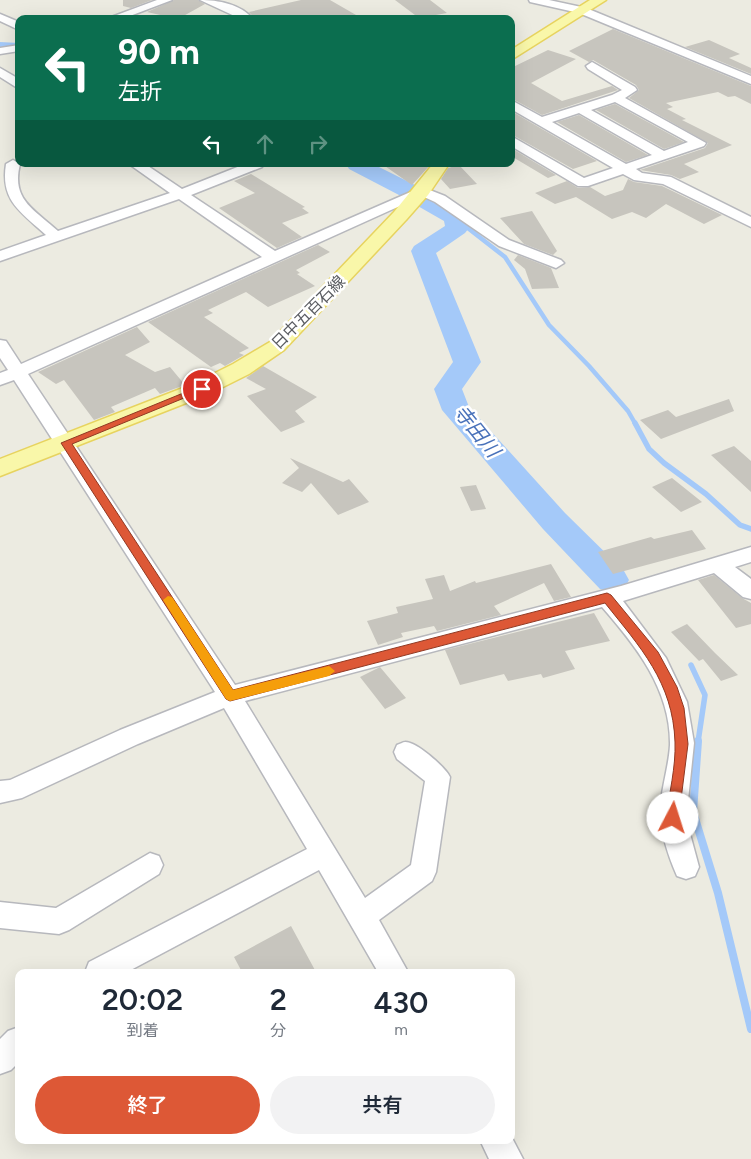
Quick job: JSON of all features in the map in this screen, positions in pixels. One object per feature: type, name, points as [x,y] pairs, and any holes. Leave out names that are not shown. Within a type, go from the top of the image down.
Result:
[{"type":"main road","points":[[515,53],[599,0]]},
{"type":"main road","name":"日中五百石線","points":[[0,468],[202,389],[241,369],[277,346],[422,191],[439,167]]},
{"type":"street","points":[[123,15],[167,0]]},
{"type":"street","points":[[205,0],[243,15]]},
{"type":"street","points":[[534,0],[582,10],[751,80]]},
{"type":"street","points":[[0,17],[15,25]]},
{"type":"street","points":[[0,51],[15,49]]},
{"type":"street","points":[[515,120],[536,118],[580,109],[616,98],[631,90],[592,66]]},
{"type":"street","points":[[0,72],[15,82]]},
{"type":"street","points":[[515,142],[583,183],[699,142],[616,98]]},
{"type":"street","points":[[515,106],[639,178],[666,180],[751,223]]},
{"type":"street","points":[[580,109],[662,155]]},
{"type":"street","points":[[13,164],[9,179],[13,197],[56,237]]},
{"type":"street","points":[[140,167],[273,257]]},
{"type":"street","points":[[0,256],[181,194],[249,167]]},
{"type":"street","points":[[10,377],[422,191],[440,198],[504,243],[556,263]]},
{"type":"street","points":[[0,345],[10,377],[66,443],[230,696],[322,854],[392,969]]},
{"type":"street","points":[[0,792],[13,790],[129,737],[230,696],[607,598],[751,554]]},
{"type":"street","points":[[717,564],[751,591]]},
{"type":"street","points":[[607,598],[654,655],[671,687],[677,708],[682,744],[673,818],[686,867]]},
{"type":"street","points":[[360,917],[423,872],[438,777],[406,752]]},
{"type":"street","points":[[105,969],[322,854]]},
{"type":"street","points":[[0,915],[59,920],[150,866]]},
{"type":"street","points":[[0,1059],[15,1046]]},
{"type":"street","points":[[498,1144],[507,1159]]},
{"type":"building","points":[[123,0],[152,0],[131,8],[123,6]]},
{"type":"building","points":[[174,0],[198,0],[205,4],[185,15],[160,15],[147,12]]},
{"type":"building","points":[[301,0],[330,0],[356,15],[252,15],[249,12]]},
{"type":"building","points":[[395,0],[430,0],[447,13],[436,15],[415,15]]},
{"type":"building","points":[[613,29],[751,86],[751,104],[735,96],[728,97],[718,92],[666,103],[673,107],[667,109],[686,119],[682,120],[732,145],[684,164],[699,172],[680,179],[671,175],[640,170],[705,148],[708,143],[629,98],[639,90],[636,85],[593,60],[589,62],[569,51]]},
{"type":"building","points":[[709,40],[740,54],[729,58],[751,68],[751,74],[685,47]]},
{"type":"building","points":[[548,50],[576,59],[531,83],[562,101],[612,86],[618,90],[542,115],[515,100],[515,66]]},
{"type":"building","points":[[615,104],[684,142],[664,149],[596,110]]},
{"type":"building","points":[[515,113],[597,161],[573,169],[515,136]]},
{"type":"building","points":[[579,115],[648,155],[626,162],[557,122]]},
{"type":"building","points":[[515,150],[556,175],[548,178],[515,158]]},
{"type":"building","points":[[386,167],[428,167],[412,185]]},
{"type":"building","points":[[461,167],[477,184],[450,189],[441,179],[448,168]]},
{"type":"building","points":[[251,174],[305,207],[302,208],[309,213],[282,223],[302,237],[277,248],[219,208],[255,193],[234,181]]},
{"type":"building","points":[[628,179],[634,182],[662,186],[722,215],[704,224],[666,204],[646,218],[632,212],[612,219],[576,197],[555,204],[535,193],[567,181],[578,188],[590,187],[605,196],[623,190]]},
{"type":"building","points":[[532,211],[557,251],[553,255],[524,244],[500,218]]},
{"type":"building","points":[[318,245],[330,252],[296,270],[300,273],[297,274],[315,286],[268,307],[246,292],[208,310],[213,313],[204,317],[249,348],[239,353],[244,355],[225,366],[220,363],[211,367],[148,322]]},
{"type":"building","points":[[518,255],[551,268],[559,288],[532,289],[525,269],[514,260]]},
{"type":"building","points":[[137,327],[150,342],[125,355],[155,372],[170,367],[185,385],[160,394],[155,388],[111,407],[115,412],[94,420],[64,380],[56,384],[38,372]]},
{"type":"building","points":[[263,366],[317,397],[295,411],[305,422],[281,432],[247,396],[266,389],[246,378]]},
{"type":"building","points":[[729,399],[734,411],[661,439],[640,420],[668,410],[676,417]]},
{"type":"building","points":[[734,446],[751,461],[751,492],[711,455]]},
{"type":"building","points":[[290,458],[343,482],[349,479],[369,502],[338,515],[311,483],[302,492],[282,483],[299,468]]},
{"type":"building","points":[[672,478],[702,502],[681,512],[652,487]]},
{"type":"building","points":[[476,485],[486,509],[471,511],[460,487]]},
{"type":"building","points":[[692,530],[706,549],[613,574],[598,552],[651,537],[654,539]]},
{"type":"building","points":[[551,564],[571,597],[554,601],[544,583],[494,606],[501,615],[437,631],[434,626],[401,633],[403,637],[378,645],[367,621],[398,613],[396,607],[433,599],[425,579],[444,575],[450,591],[475,581],[476,583]]},
{"type":"building","points":[[714,575],[751,603],[751,624],[736,628],[698,580]]},
{"type":"building","points":[[594,613],[610,641],[565,651],[575,669],[543,678],[541,674],[508,681],[504,674],[460,685],[445,650]]},
{"type":"building","points":[[687,624],[738,675],[721,681],[703,659],[699,661],[671,632]]},
{"type":"building","points":[[380,667],[406,698],[385,709],[360,677]]},
{"type":"building","points":[[291,926],[314,969],[240,969],[234,957]]},
{"type":"waterway","name":"寺田川","points":[[0,47],[14,47]]},
{"type":"waterway","name":"寺田川","points":[[363,167],[407,190]]},
{"type":"waterway","name":"寺田川","points":[[424,200],[455,218],[457,228],[423,251],[426,263],[467,362],[448,389],[456,410],[554,521],[612,580]]},
{"type":"waterway","points":[[455,218],[505,257],[549,325],[589,366],[628,411],[636,425]]},
{"type":"waterway","points":[[635,423],[649,449],[664,463],[706,494],[740,525],[751,529]]},
{"type":"waterway","points":[[691,665],[705,695],[698,742]]},
{"type":"waterway","points":[[698,741],[693,812],[718,893],[751,1029]]},
{"type":"slow traffic","points":[[168,600],[230,696],[329,671]]},
{"type":"route","points":[[202,389],[66,443],[230,696],[607,598],[637,632],[654,655],[671,687],[677,708],[682,744],[676,779],[673,818]]}]
